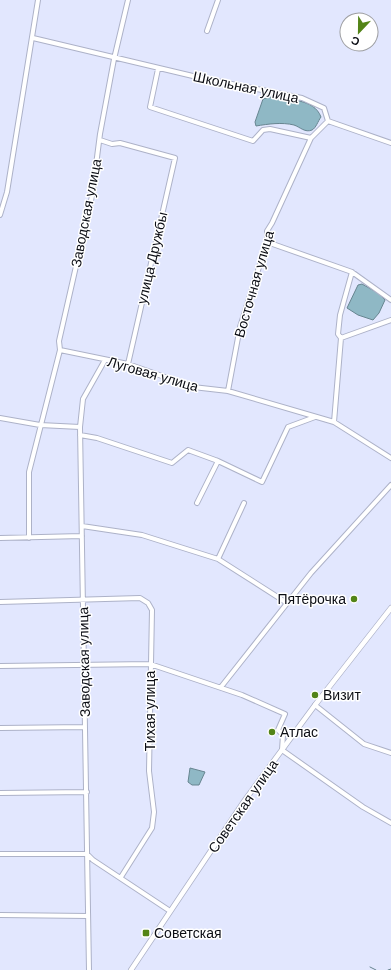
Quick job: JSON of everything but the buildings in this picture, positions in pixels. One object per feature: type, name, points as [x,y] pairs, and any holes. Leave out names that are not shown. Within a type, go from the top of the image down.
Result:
[{"type":"street","points":[[0,215],[7,192],[38,0]]},
{"type":"street","name":"Заводская улица","points":[[29,538],[29,472],[60,350],[59,341],[92,196],[114,59],[128,0]]},
{"type":"street","points":[[207,31],[218,0]]},
{"type":"street","name":"Школьная улица","points":[[32,38],[158,69],[302,98],[324,108],[328,121]]},
{"type":"street","points":[[158,69],[150,107],[254,141],[263,130],[270,129],[311,138]]},
{"type":"street","points":[[328,121],[391,143]]},
{"type":"street","name":"Восточная улица","points":[[228,391],[240,327],[267,242],[267,231],[311,138],[328,121]]},
{"type":"street","name":"улица Дружбы","points":[[100,140],[112,144],[120,143],[175,158],[128,364]]},
{"type":"street","points":[[267,242],[352,272],[391,300]]},
{"type":"street","points":[[334,422],[341,338],[338,334],[340,315],[352,272]]},
{"type":"street","points":[[341,338],[391,320]]},
{"type":"street","name":"Луговая улица","points":[[60,350],[128,364],[193,387],[228,391],[334,422],[391,458]]},
{"type":"street","name":"Заводская улица","points":[[89,970],[80,427],[83,399],[105,360]]},
{"type":"street","points":[[80,435],[97,438],[172,464],[188,450],[218,461],[262,482],[288,427],[316,417]]},
{"type":"street","points":[[0,418],[40,425],[80,427]]},
{"type":"street","points":[[197,502],[218,461]]},
{"type":"street","points":[[221,687],[332,548],[391,485]]},
{"type":"street","points":[[218,559],[244,503]]},
{"type":"street","points":[[82,526],[142,535],[218,559],[287,603]]},
{"type":"street","points":[[0,538],[82,536]]},
{"type":"street","name":"Тихая улица","points":[[0,602],[140,598],[148,603],[152,610],[149,771],[154,812],[152,828],[121,877]]},
{"type":"street","name":"Советская улица","points":[[131,970],[245,800],[315,705],[391,608]]},
{"type":"street","points":[[0,666],[150,664],[221,687],[285,714],[278,730],[283,735],[282,750],[363,807],[391,824]]},
{"type":"street","points":[[315,705],[364,744],[391,753]]},
{"type":"street","points":[[0,728],[85,727]]},
{"type":"street","points":[[0,793],[87,792]]},
{"type":"street","points":[[0,854],[87,854],[93,860],[121,877],[170,911]]},
{"type":"street","points":[[0,915],[88,916]]},
{"type":"water","points":[[270,97],[306,103],[312,106],[321,117],[315,128],[309,131],[294,125],[285,124],[256,126],[255,122],[263,99]]},
{"type":"water","points":[[362,284],[378,293],[385,300],[379,313],[373,320],[358,315],[347,308],[358,285]]},
{"type":"water","points":[[190,768],[205,772],[199,785],[192,785],[188,782]]},
{"type":"waterway","points":[[370,967],[376,970]]},
{"type":"place","name":"Пятёрочка","points":[[354,599]]},
{"type":"place","name":"Визит","points":[[315,695]]},
{"type":"place","name":"Атлас","points":[[272,732]]},
{"type":"place","name":"Советская","points":[[146,933]]}]
